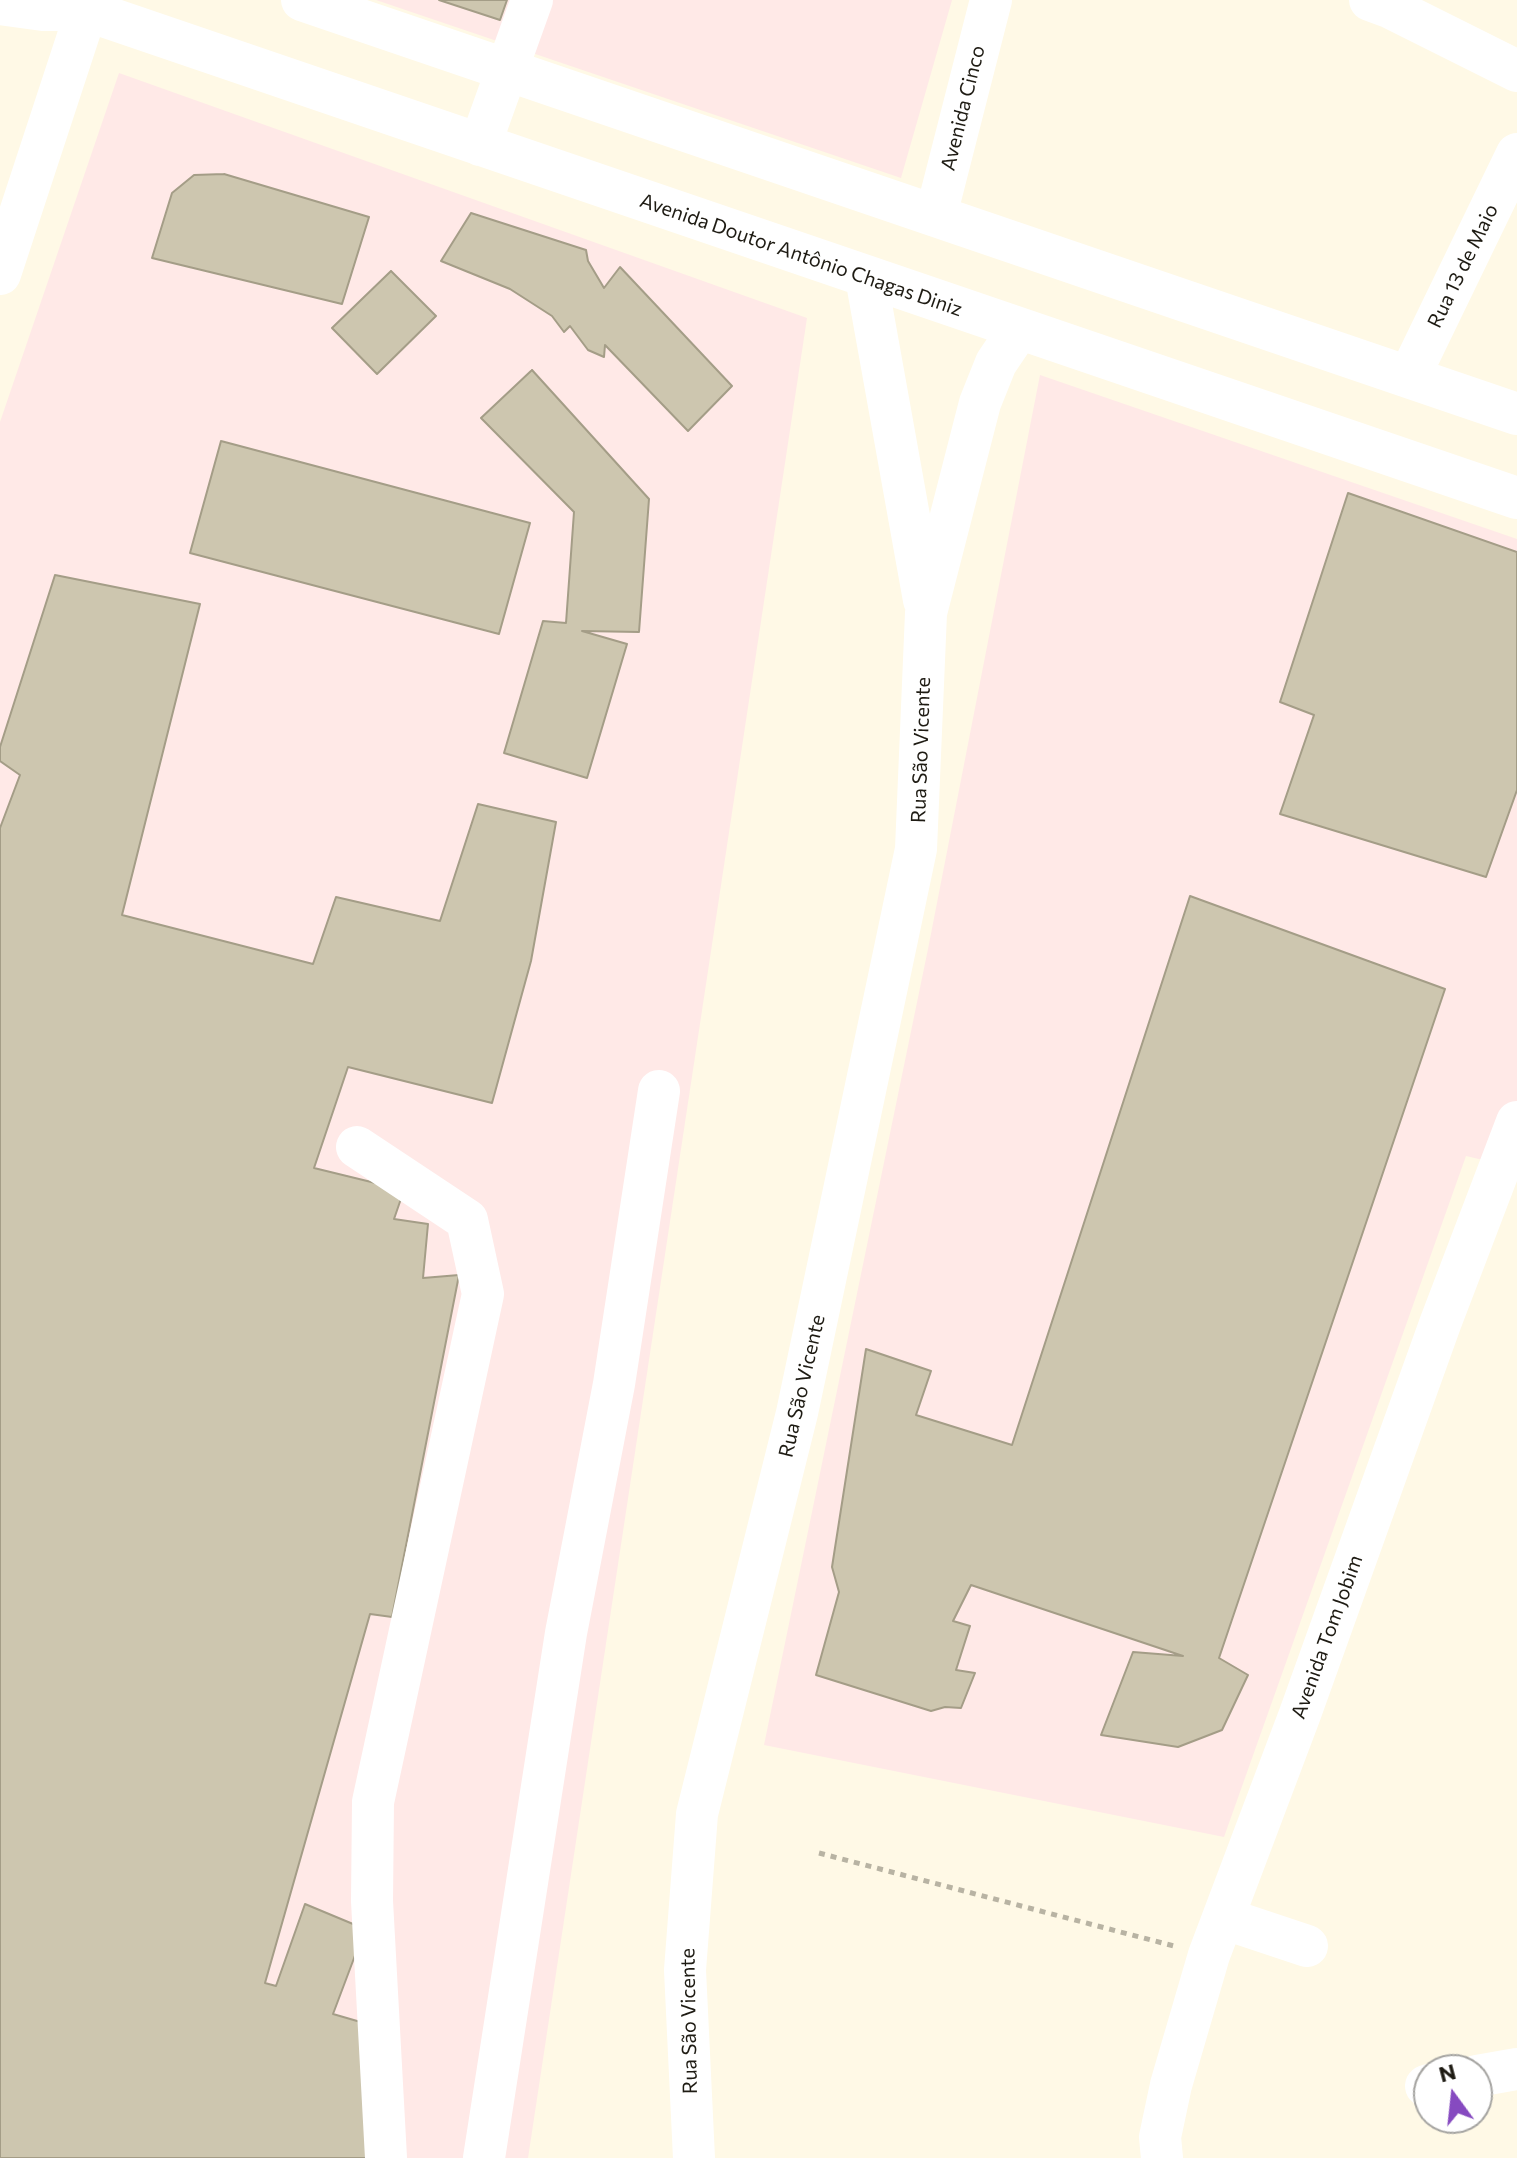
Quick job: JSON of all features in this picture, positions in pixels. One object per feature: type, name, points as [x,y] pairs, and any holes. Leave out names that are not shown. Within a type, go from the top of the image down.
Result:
[{"type":"street","points":[[302,0],[1517,414]]},
{"type":"street","points":[[480,145],[532,0]]},
{"type":"street","name":"Avenida Cinco","points":[[936,215],[991,0]]},
{"type":"street","points":[[1370,0],[1517,71]]},
{"type":"street","name":"Avenida Doutor Antônio Chagas Diniz","points":[[0,4],[43,10],[88,5],[480,145],[1517,498]]},
{"type":"street","points":[[0,274],[88,5]]},
{"type":"street","name":"Rua 13 de Maio","points":[[1409,377],[1517,154]]},
{"type":"street","name":"Rua São Vicente","points":[[866,277],[926,613]]},
{"type":"street","name":"Rua São Vicente","points":[[694,2158],[685,1970],[697,1814],[797,1413],[916,849],[926,613],[980,403],[996,363],[1019,329]]},
{"type":"street","points":[[484,2158],[566,1633],[614,1384],[659,1091]]},
{"type":"street","points":[[357,1147],[467,1220],[483,1294],[373,1802],[372,1901],[386,2158]]},
{"type":"street","name":"Avenida Tom Jobim","points":[[1162,2158],[1160,2137],[1171,2085],[1216,1937],[1440,1324],[1513,1147]]},
{"type":"street","points":[[1216,1937],[1307,1946]]},
{"type":"street","points":[[1493,2073],[1517,2069]]},
{"type":"path","points":[[819,1853],[1216,1937]]},
{"type":"shaded area","points":[[376,0],[952,0],[901,178]]},
{"type":"shaded area","points":[[119,73],[807,318],[528,2158],[0,2158],[0,422]]},
{"type":"shaded area","points":[[1040,375],[1517,539],[1517,1168],[1466,1156],[1224,1837],[764,1745],[928,949]]},
{"type":"building","points":[[439,0],[507,0],[500,20]]},
{"type":"building","points":[[224,174],[369,217],[342,304],[152,258],[172,193],[194,175]]},
{"type":"building","points":[[471,213],[586,250],[588,261],[604,288],[620,267],[732,386],[688,431],[605,345],[604,357],[588,350],[570,326],[564,332],[552,316],[510,289],[441,261]]},
{"type":"building","points":[[391,271],[436,316],[377,374],[332,328]]},
{"type":"building","points":[[532,370],[649,499],[639,632],[582,631],[627,644],[587,778],[504,753],[543,621],[566,623],[574,512],[481,418]]},
{"type":"building","points":[[221,441],[530,523],[499,634],[190,553]]},
{"type":"building","points":[[1348,493],[1517,552],[1517,790],[1486,877],[1280,814],[1314,715],[1280,702]]},
{"type":"building","points":[[55,575],[200,604],[122,915],[313,964],[336,897],[440,921],[478,804],[556,822],[531,961],[492,1103],[348,1067],[314,1168],[404,1190],[394,1219],[428,1224],[423,1278],[459,1275],[392,1617],[370,1614],[265,1983],[276,1986],[305,1904],[365,1929],[333,2014],[364,2023],[374,2158],[0,2158],[0,828],[20,775],[0,761],[0,747]]},
{"type":"building","points":[[1190,896],[1445,989],[1219,1658],[1248,1675],[1222,1730],[1178,1747],[1101,1735],[1133,1652],[1183,1656],[971,1585],[953,1621],[970,1626],[956,1670],[975,1673],[961,1708],[945,1707],[931,1711],[816,1675],[839,1592],[832,1567],[866,1349],[931,1371],[916,1415],[1012,1445]]}]
